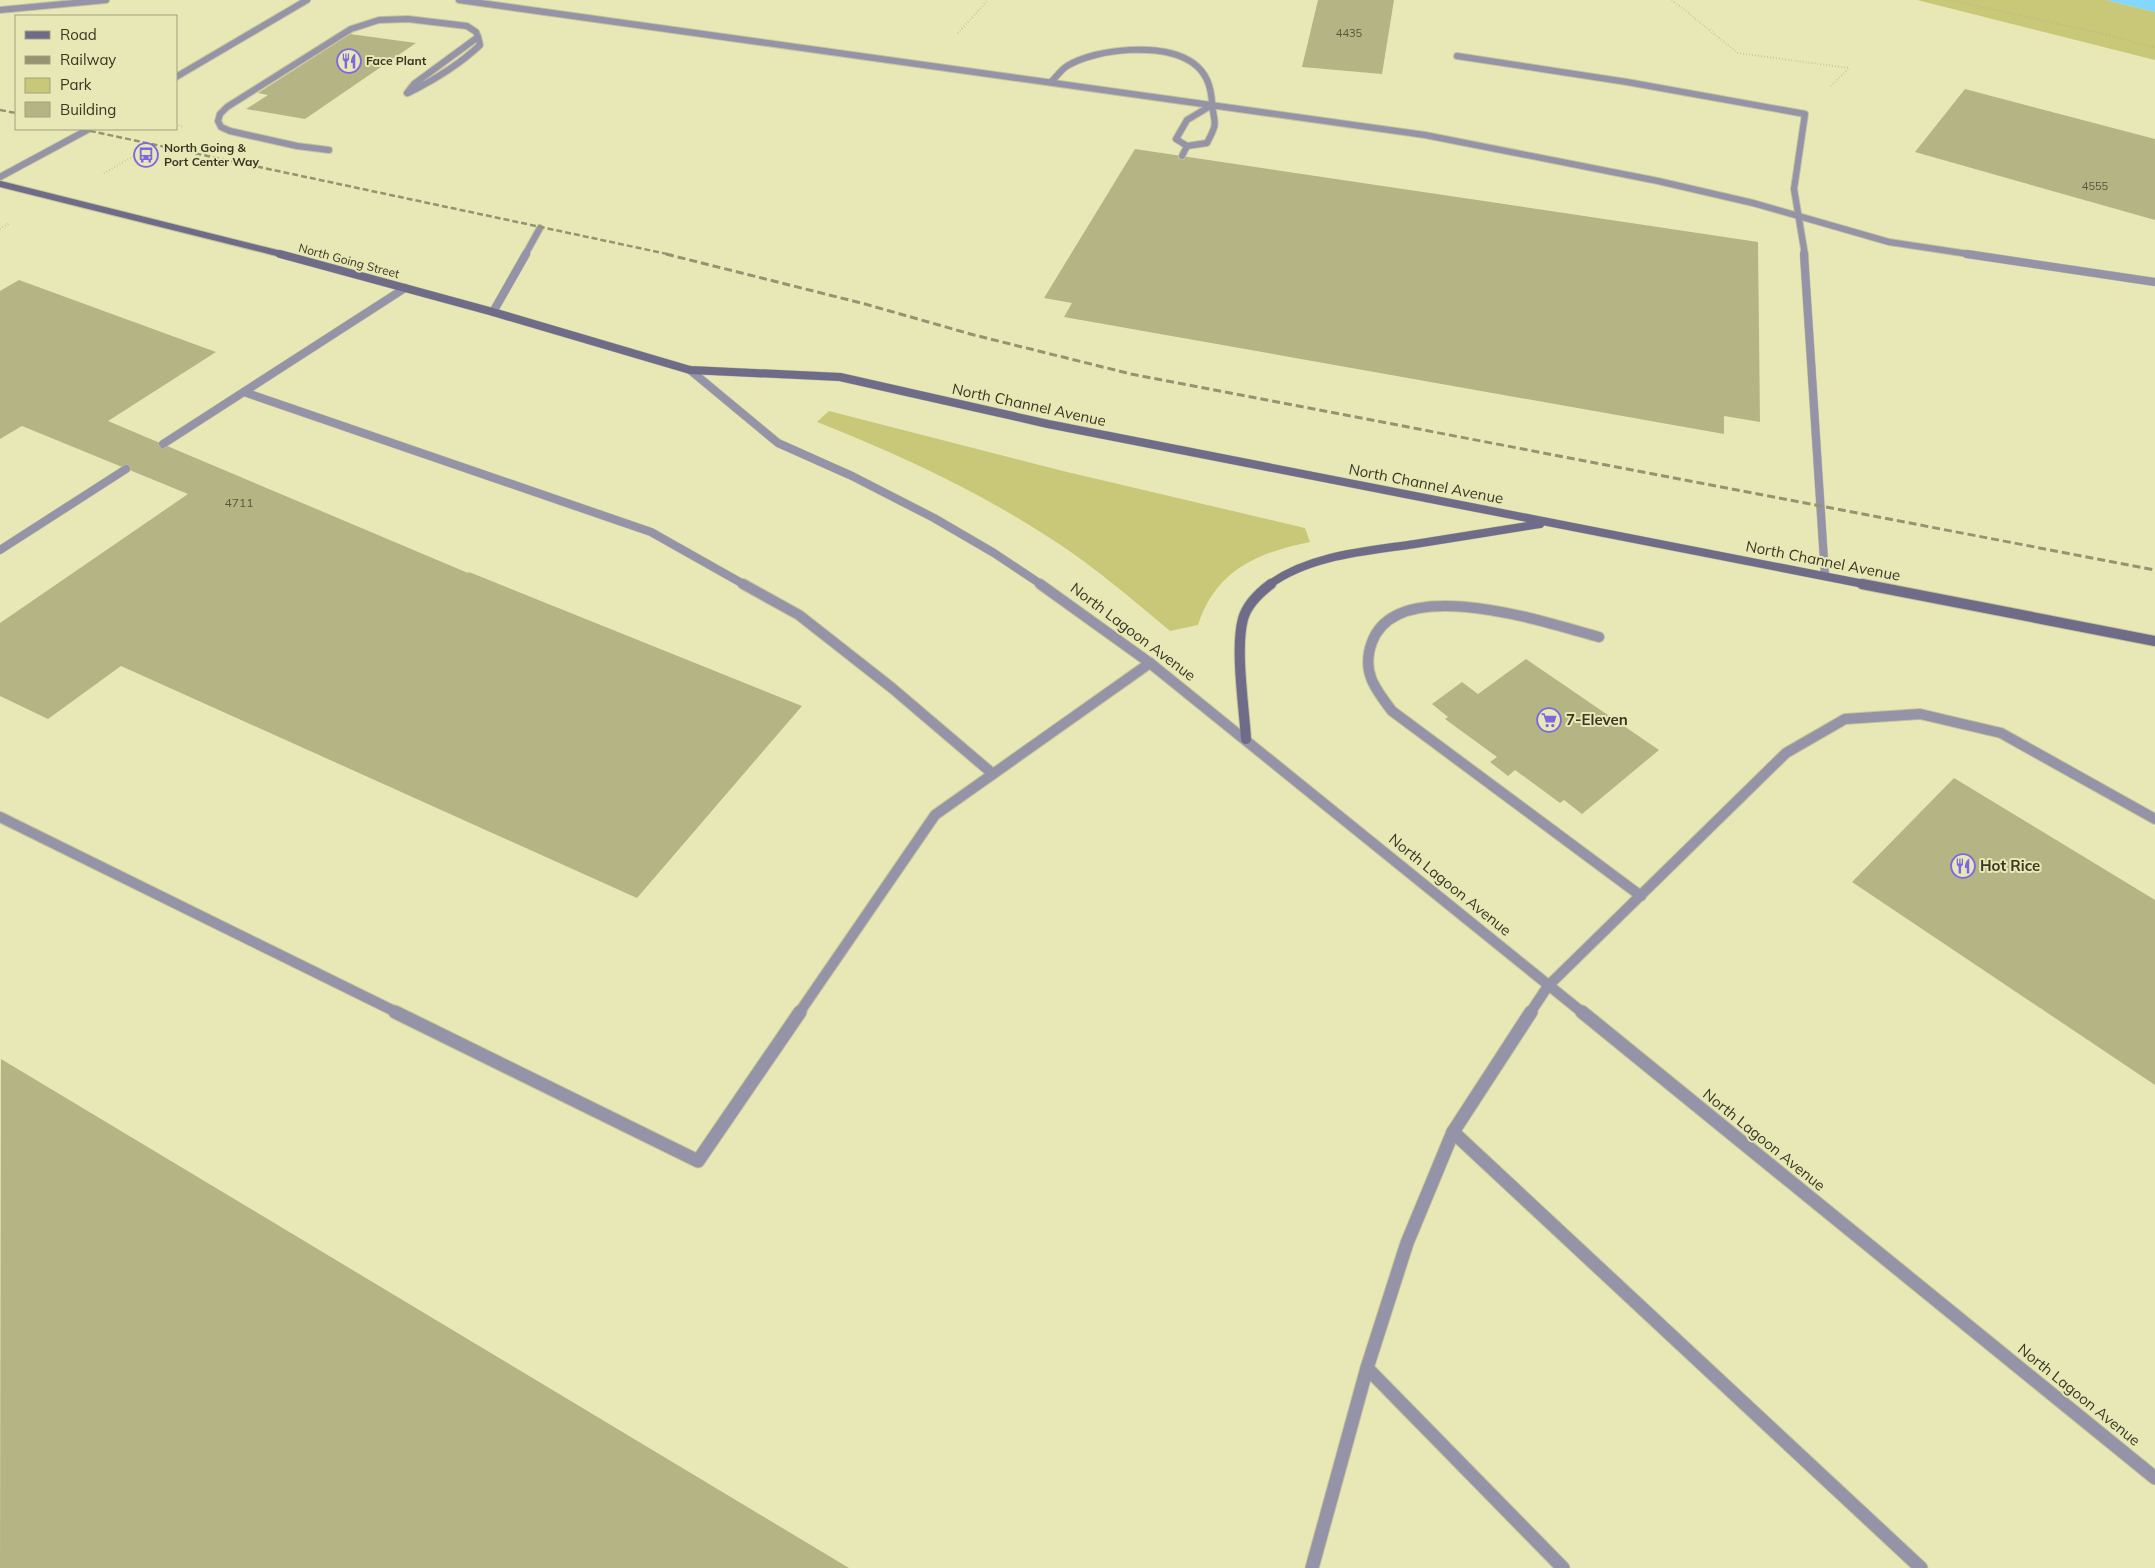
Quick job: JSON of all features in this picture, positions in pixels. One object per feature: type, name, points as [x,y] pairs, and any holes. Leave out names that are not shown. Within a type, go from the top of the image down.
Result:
[{"type":"main road","name":"North Going Street","points":[[0,184],[243,244],[493,312],[690,370]]},
{"type":"main road","name":"North Channel Avenue","points":[[690,370],[840,377],[1048,424],[2155,641]]},
{"type":"main road","points":[[1246,739],[1240,642],[1243,618],[1256,595],[1280,577],[1316,563],[1358,553],[1548,522]]},
{"type":"street","points":[[0,10],[106,0]]},
{"type":"street","points":[[178,76],[307,0]]},
{"type":"street","points":[[459,0],[1425,135],[1658,181],[1798,216],[1889,242],[2155,282]]},
{"type":"street","points":[[329,150],[297,146],[230,131],[222,127],[218,121],[220,114],[227,107],[365,22],[405,17],[467,26],[476,32],[478,37],[414,84],[407,94]]},
{"type":"street","points":[[1051,82],[1066,67],[1103,52],[1135,49],[1162,53],[1188,61],[1204,73],[1213,92],[1212,105],[1216,124],[1207,143],[1187,146],[1176,139],[1187,120],[1212,105]]},
{"type":"street","points":[[1456,56],[1627,82],[1806,114],[1794,189],[1804,247],[1825,576]]},
{"type":"street","points":[[0,177],[87,130]]},
{"type":"street","points":[[1182,156],[1187,146]]},
{"type":"street","points":[[493,312],[540,228]]},
{"type":"street","points":[[164,444],[405,288]]},
{"type":"street","name":"North Lagoon Avenue","points":[[690,370],[778,443],[852,476],[934,518],[994,553],[1066,601],[1150,663],[2155,1478]]},
{"type":"street","points":[[244,392],[651,532],[799,615],[892,688],[993,774]]},
{"type":"street","points":[[0,550],[126,468]]},
{"type":"street","points":[[1599,637],[1543,621],[1477,608],[1428,606],[1400,612],[1376,630],[1368,652],[1372,683],[1392,711],[1641,896]]},
{"type":"street","points":[[0,817],[698,1161],[935,815],[1150,663]]},
{"type":"street","points":[[1312,1568],[1367,1368],[1407,1243],[1453,1132],[1548,986],[1786,753],[1845,719],[1920,714],[2001,733],[2155,819]]},
{"type":"street","points":[[1453,1132],[1921,1568]]},
{"type":"street","points":[[1367,1368],[1563,1568]]},
{"type":"path","points":[[1672,0],[1738,53],[1849,68],[1806,114]]},
{"type":"path","points":[[1951,0],[2155,48]]},
{"type":"green space","points":[[1917,0],[2106,0],[2155,12],[2155,60]]},
{"type":"green space","points":[[829,411],[1063,471],[1305,528],[1310,542],[1273,552],[1241,567],[1227,577],[1216,590],[1206,606],[1198,625],[1170,631],[1085,563],[1027,524],[940,476],[817,422]]},
{"type":"water","points":[[2106,0],[2155,0],[2155,12]]},
{"type":"building","points":[[1318,0],[1394,0],[1382,74],[1302,67]]},
{"type":"building","name":"Face Plant","points":[[350,34],[416,43],[305,119],[246,109],[268,95],[258,93]]},
{"type":"building","points":[[1965,89],[2155,139],[2155,220],[1915,152]]},
{"type":"building","points":[[1135,149],[1758,242],[1760,422],[1724,416],[1724,434],[1064,317],[1072,303],[1044,298]]},
{"type":"building","points":[[19,280],[216,352],[108,421],[468,573],[802,706],[637,898],[121,666],[48,719],[0,696],[0,623],[188,494],[22,426],[0,439],[0,291]]},
{"type":"building","points":[[1526,659],[1659,750],[1582,814],[1564,800],[1560,803],[1515,770],[1508,776],[1490,762],[1497,757],[1445,719],[1448,717],[1432,704],[1462,682],[1478,694]]},
{"type":"building","points":[[1954,778],[2155,900],[2155,1085],[1852,882]]},
{"type":"building","points":[[1,1059],[849,1568],[0,1568]]},
{"type":"railway","points":[[0,110],[15,113]]},
{"type":"railway","points":[[86,130],[672,255]]},
{"type":"railway","points":[[666,254],[1131,374],[2155,570]]},
{"type":"place","name":"Face Plant","points":[[349,61]]},
{"type":"place","name":"North Going & Port Center Way","points":[[146,155]]},
{"type":"place","name":"7-Eleven","points":[[1549,720]]},
{"type":"place","name":"Hot Rice","points":[[1963,866]]}]
